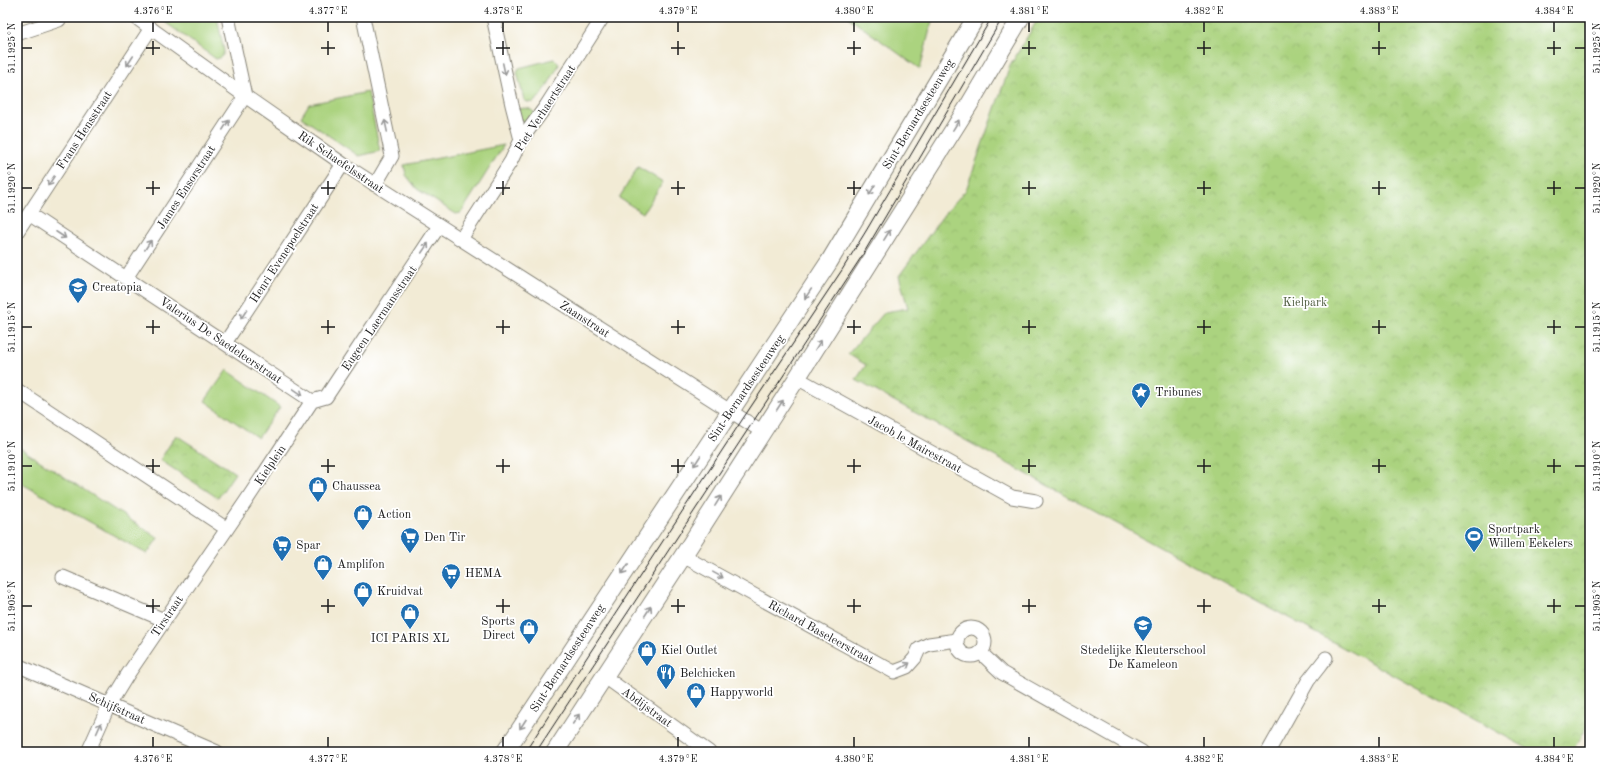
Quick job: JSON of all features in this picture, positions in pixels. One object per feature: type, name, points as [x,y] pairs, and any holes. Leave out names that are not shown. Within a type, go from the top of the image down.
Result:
[{"type":"street","points":[[17,34],[59,20],[61,17]]},
{"type":"street","name":"Rik Schaefelsstraat","points":[[135,17],[244,96],[343,164],[439,226]]},
{"type":"street","points":[[228,17],[244,96]]},
{"type":"street","points":[[363,17],[392,156],[375,185]]},
{"type":"street","points":[[493,17],[521,140]]},
{"type":"street","name":"Piet Verhaertstraat","points":[[461,239],[511,161],[521,140],[546,106],[603,17]]},
{"type":"street","name":"Sint-Bernardsesteenweg","points":[[505,752],[830,262],[976,17]]},
{"type":"street","points":[[555,752],[763,432],[969,105],[1021,17]]},
{"type":"street","name":"Frans Hensstraat","points":[[17,232],[151,28]]},
{"type":"street","name":"James Ensorstraat","points":[[126,278],[244,96]]},
{"type":"street","name":"Henri Evenepoelstraat","points":[[225,343],[343,164]]},
{"type":"street","name":"Valerius De Saedeleerstraat","points":[[29,214],[312,401]]},
{"type":"street","name":"Zaanstraat","points":[[439,226],[763,432]]},
{"type":"street","name":"Eugeen Laermansstraat","points":[[312,401],[326,397],[439,226]]},
{"type":"street","name":"Jacob le Mairestraat","points":[[797,378],[1012,497],[1036,500]]},
{"type":"street","points":[[17,390],[227,529]]},
{"type":"street","name":"Kielplein","points":[[227,529],[312,401]]},
{"type":"street","name":"Tirstraat","points":[[88,752],[110,705],[164,620],[227,529]]},
{"type":"street","name":"Richard Baseleerstraat","points":[[683,556],[894,672],[907,667],[915,658],[919,649],[929,644],[957,640]]},
{"type":"street","points":[[63,577],[164,620]]},
{"type":"street","points":[[969,628],[978,630],[984,635],[985,644],[981,653],[971,656],[962,653],[957,645],[957,640],[963,630],[969,628]]},
{"type":"street","points":[[981,653],[1002,672],[1142,752]]},
{"type":"street","points":[[1268,752],[1308,681],[1326,658]]},
{"type":"street","name":"Schijfstraat","points":[[17,664],[217,752]]},
{"type":"street","name":"Abdijstraat","points":[[605,677],[709,752]]},
{"type":"green space","points":[[158,17],[217,17],[224,51],[222,55],[216,59]]},
{"type":"green space","points":[[848,17],[933,17],[920,69]]},
{"type":"green space","name":"Kielpark","points":[[1039,17],[1590,17],[1590,720],[1572,752],[1534,752],[856,380],[866,365],[848,354],[885,312],[908,308],[899,276],[945,213],[966,190],[1010,66]]},
{"type":"green space","points":[[554,59],[559,64],[558,67],[541,95],[534,102],[524,100],[517,72],[519,68]]},
{"type":"green space","points":[[368,92],[380,151],[359,156],[301,117],[309,104]]},
{"type":"green space","points":[[517,109],[530,109],[536,114],[534,119],[522,127]]},
{"type":"green space","points":[[504,145],[461,213],[456,214],[417,189],[406,175],[404,165]]},
{"type":"green space","points":[[638,167],[663,182],[643,213],[619,198]]},
{"type":"green space","points":[[227,370],[280,407],[258,438],[205,401]]},
{"type":"green space","points":[[176,435],[235,473],[218,498],[160,460]]},
{"type":"green space","points":[[17,446],[158,538],[147,554],[17,481]]},
{"type":"tram line","points":[[525,752],[842,270],[992,17]]},
{"type":"tram line","points":[[536,752],[862,256],[1003,17]]},
{"type":"place","name":"Creatopia","points":[[78,304]]},
{"type":"place","name":"Tribunes","points":[[1141,409]]},
{"type":"place","name":"Chaussea","points":[[318,503]]},
{"type":"place","name":"Action","points":[[363,531]]},
{"type":"place","name":"Sportpark Willem Eekelers","points":[[1474,553]]},
{"type":"place","name":"Den Tir","points":[[410,554]]},
{"type":"place","name":"Spar","points":[[282,562]]},
{"type":"place","name":"Amplifon","points":[[323,581]]},
{"type":"place","name":"HEMA","points":[[451,590]]},
{"type":"place","name":"Kruidvat","points":[[363,608]]},
{"type":"place","name":"ICI PARIS XL","points":[[410,630]]},
{"type":"place","name":"Stedelijke Kleuterschool De Kameleon","points":[[1143,642]]},
{"type":"place","name":"Sports Direct","points":[[529,645]]},
{"type":"place","name":"Kiel Outlet","points":[[647,667]]},
{"type":"place","name":"Belchicken","points":[[666,690]]},
{"type":"place","name":"Happyworld","points":[[696,709]]}]
